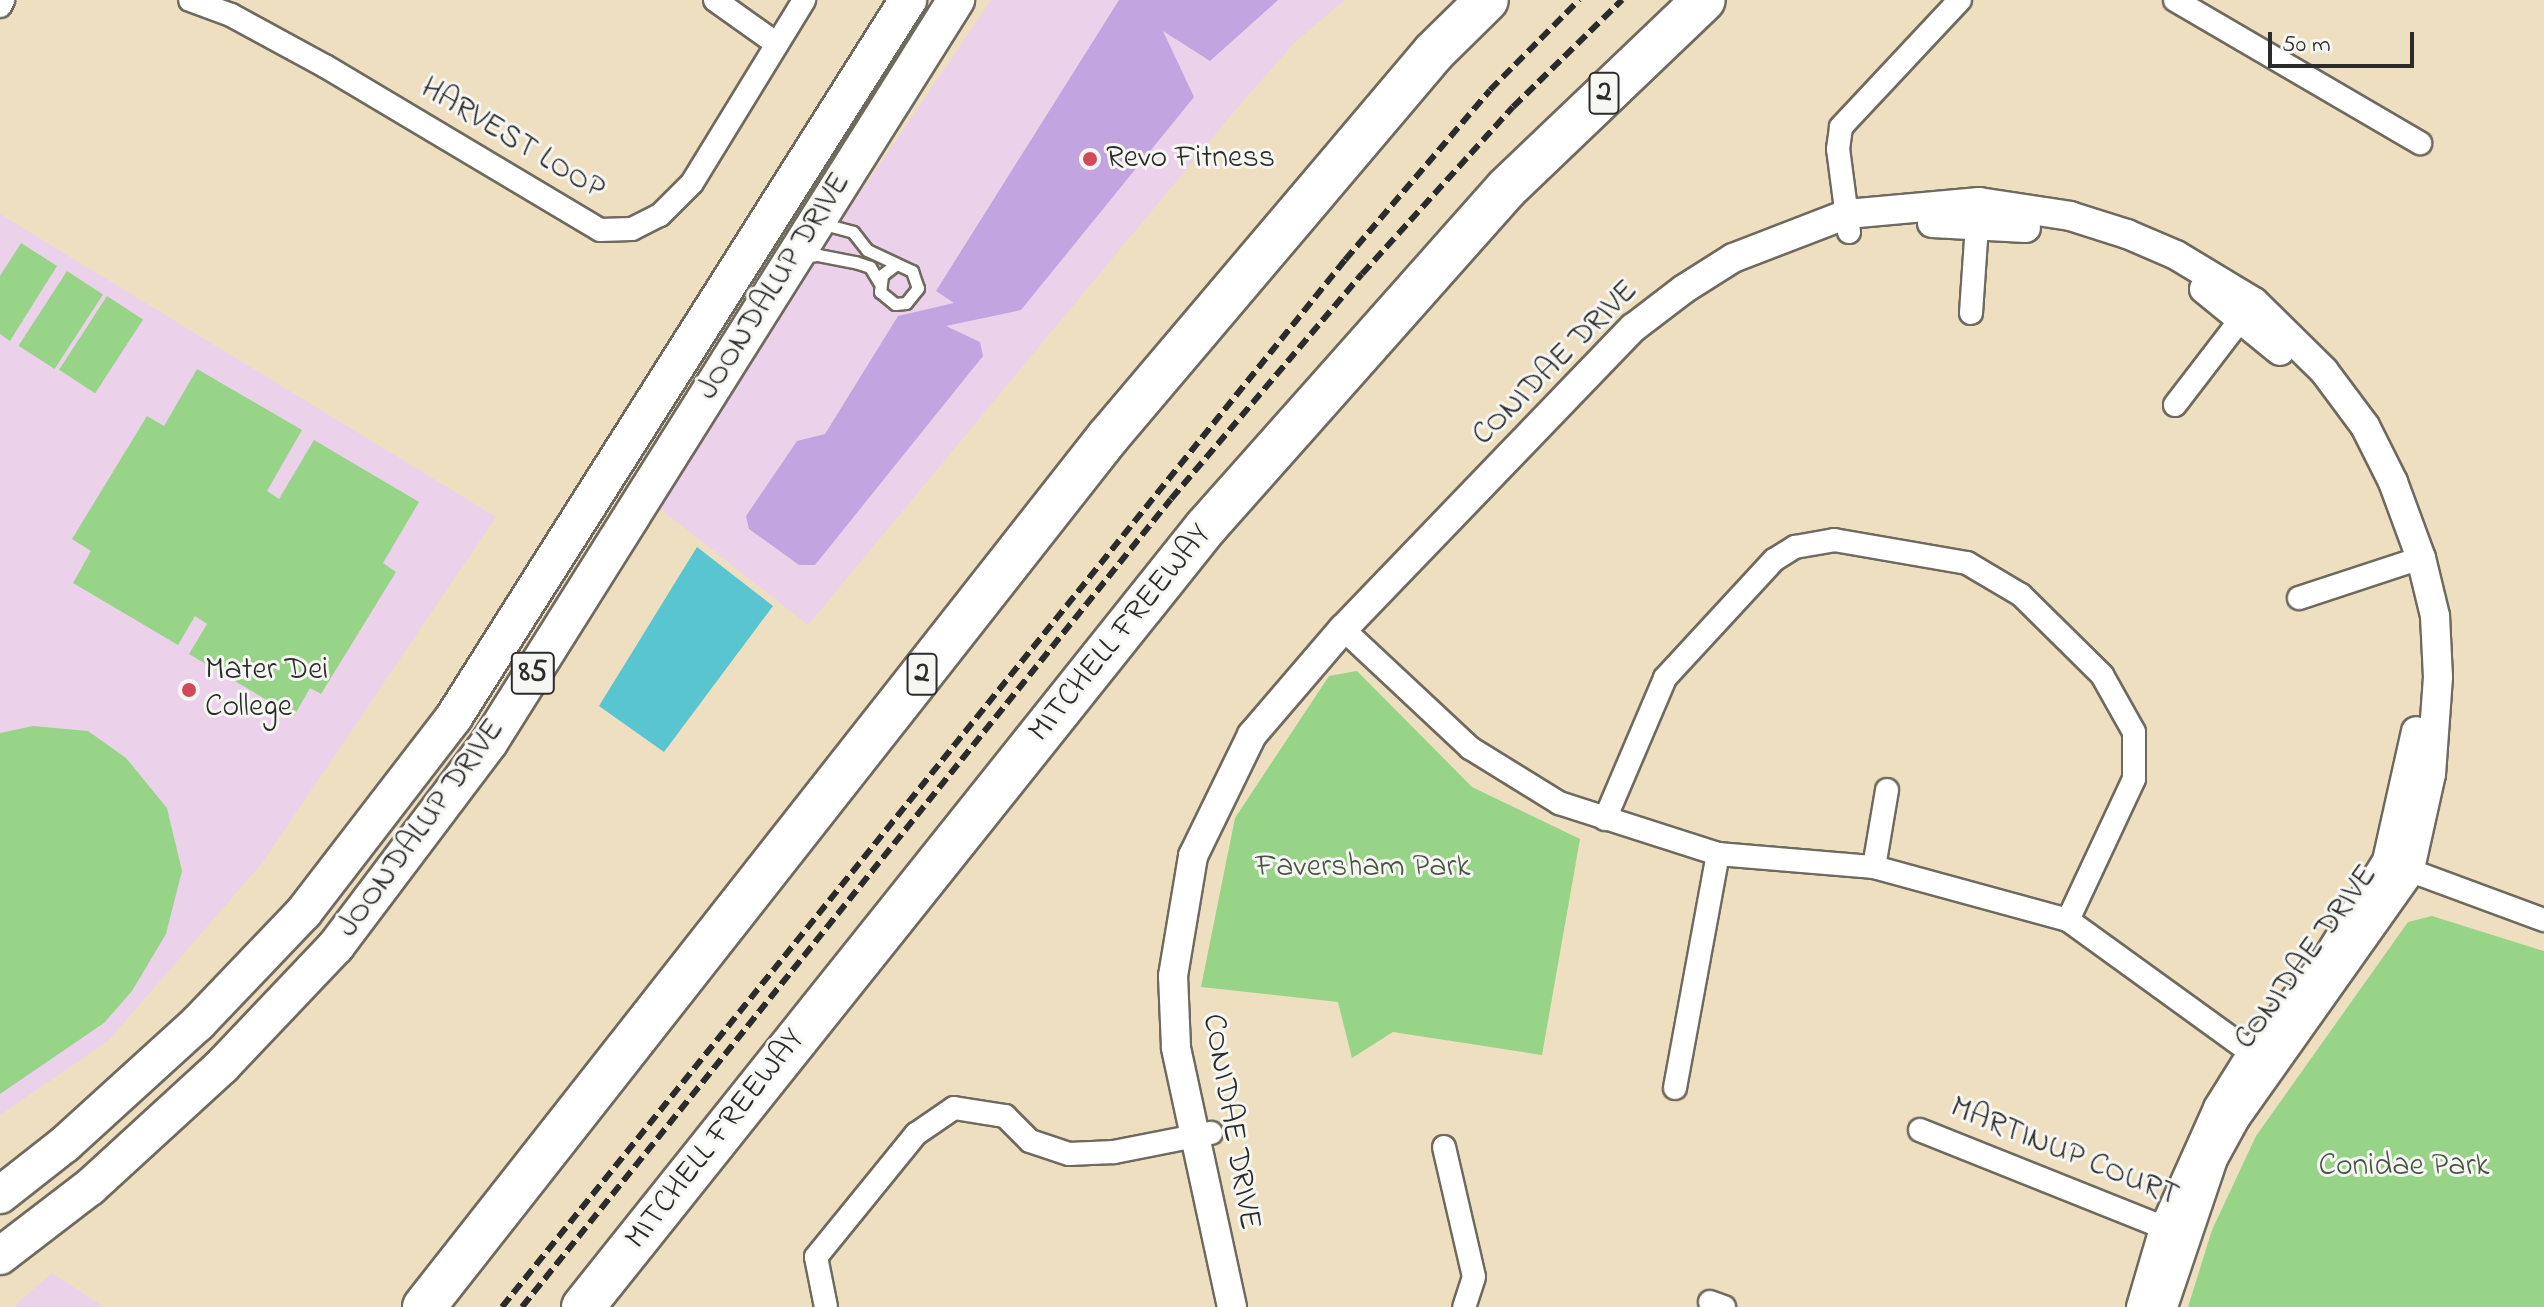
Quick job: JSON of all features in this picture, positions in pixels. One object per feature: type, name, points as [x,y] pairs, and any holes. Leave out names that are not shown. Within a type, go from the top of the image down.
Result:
[{"type":"highway","name":"2","points":[[424,1307],[1108,437],[1434,52],[1487,0]]},
{"type":"highway","name":"MITCHELL FREEWAY","points":[[583,1307],[1206,527],[1507,188],[1704,0]]},
{"type":"main road","name":"JOONDALUP DRIVE","points":[[0,1195],[65,1144],[198,1023],[304,912],[454,717],[908,0]]},
{"type":"main road","name":"JOONDALUP DRIVE","points":[[0,1256],[90,1187],[211,1076],[336,946],[489,743],[956,0]]},
{"type":"main road","points":[[743,260],[782,228],[817,222]]},
{"type":"street","points":[[0,6],[3,0]]},
{"type":"street","name":"HARVEST LOOP","points":[[190,0],[235,7],[600,230],[632,229],[646,222],[692,183],[804,0]]},
{"type":"street","points":[[715,0],[777,44]]},
{"type":"street","points":[[1848,223],[1838,149],[1841,127],[1960,0]]},
{"type":"street","points":[[2175,0],[2420,143]]},
{"type":"street","points":[[1971,313],[1978,212]]},
{"type":"street","name":"CONIDAE DRIVE","points":[[1250,1307],[1176,1047],[1173,976],[1193,856],[1252,735],[1633,328],[1733,258],[1848,223],[1978,212],[2070,216],[2127,234],[2176,255],[2324,371],[2365,426],[2393,482],[2412,561],[2435,616],[2438,677],[2431,774],[2398,867],[2262,1059],[2141,1307]]},
{"type":"street","points":[[2175,405],[2247,310]]},
{"type":"street","points":[[1605,819],[1665,678],[1774,560],[1795,547],[1834,540],[1967,563],[2021,595],[2102,675],[2134,732],[2134,779],[2068,920]]},
{"type":"street","points":[[2299,598],[2412,561]]},
{"type":"street","points":[[1348,635],[1470,748],[1559,803],[1718,854],[1874,867],[2068,920],[2262,1059]]},
{"type":"street","points":[[1874,867],[1887,790]]},
{"type":"street","points":[[1675,1088],[1718,854]]},
{"type":"street","points":[[2398,867],[2544,920]]},
{"type":"street","points":[[826,1307],[816,1257],[916,1134],[954,1108],[1005,1116],[1030,1141],[1069,1154],[1091,1156],[1201,1135]]},
{"type":"street","name":"MARTINUP COURT","points":[[1920,1130],[2175,1233]]},
{"type":"street","name":"CONIDAE DRIVE","points":[[1201,1135],[1232,1307]]},
{"type":"street","points":[[1444,1147],[1474,1277],[1464,1307]]},
{"type":"street","name":"CONIDAE DRIVE","points":[[2163,1307],[2175,1233]]},
{"type":"lane","points":[[793,257],[818,255],[855,262],[870,267],[886,300],[895,304],[914,297],[918,288],[912,271],[894,266],[867,250],[853,232],[817,222]]},
{"type":"lane","points":[[879,282],[894,266]]},
{"type":"shaded area","points":[[991,0],[1345,0],[1296,41],[1237,108],[808,625],[659,508],[818,255]]},
{"type":"shaded area","name":"Mater Dei College","points":[[0,214],[496,517],[262,863],[108,1041],[0,1115]]},
{"type":"shaded area","points":[[52,1273],[104,1307],[13,1307]]},
{"type":"green space","points":[[21,243],[57,266],[10,341],[0,334],[0,276]]},
{"type":"green space","points":[[67,271],[103,294],[55,369],[19,346]]},
{"type":"green space","points":[[107,296],[143,319],[95,393],[59,370]]},
{"type":"green space","points":[[197,369],[302,430],[267,491],[279,499],[314,440],[419,502],[383,563],[396,572],[321,694],[310,688],[294,716],[189,654],[207,624],[195,616],[178,645],[73,583],[91,551],[72,539],[147,416],[164,426]]},
{"type":"green space","name":"Faversham Park","points":[[1357,671],[1472,787],[1580,839],[1542,1055],[1393,1032],[1352,1058],[1338,1002],[1201,987],[1235,818],[1329,676]]},
{"type":"green space","points":[[33,726],[88,731],[126,758],[167,808],[182,871],[166,934],[132,991],[104,1023],[0,1094],[0,733]]},
{"type":"green space","name":"Conidae Park","points":[[2432,916],[2544,951],[2544,1307],[2188,1307],[2212,1230],[2256,1136],[2408,922]]},
{"type":"water","points":[[697,547],[773,606],[664,752],[599,706]]},
{"type":"building","points":[[1119,0],[1278,0],[1210,61],[1163,31],[1194,97],[1021,310],[946,326],[980,342],[983,356],[815,565],[799,565],[749,529],[746,516],[797,441],[825,434],[898,316],[954,303],[936,291]]},
{"type":"railway","points":[[502,1307],[1345,260],[1490,90],[1579,0]]},
{"type":"railway","points":[[522,1307],[1171,499],[1362,274],[1513,107],[1622,0]]},
{"type":"place","name":"Revo Fitness","points":[[1090,159]]},
{"type":"place","name":"Mater Dei College","points":[[189,690]]}]
